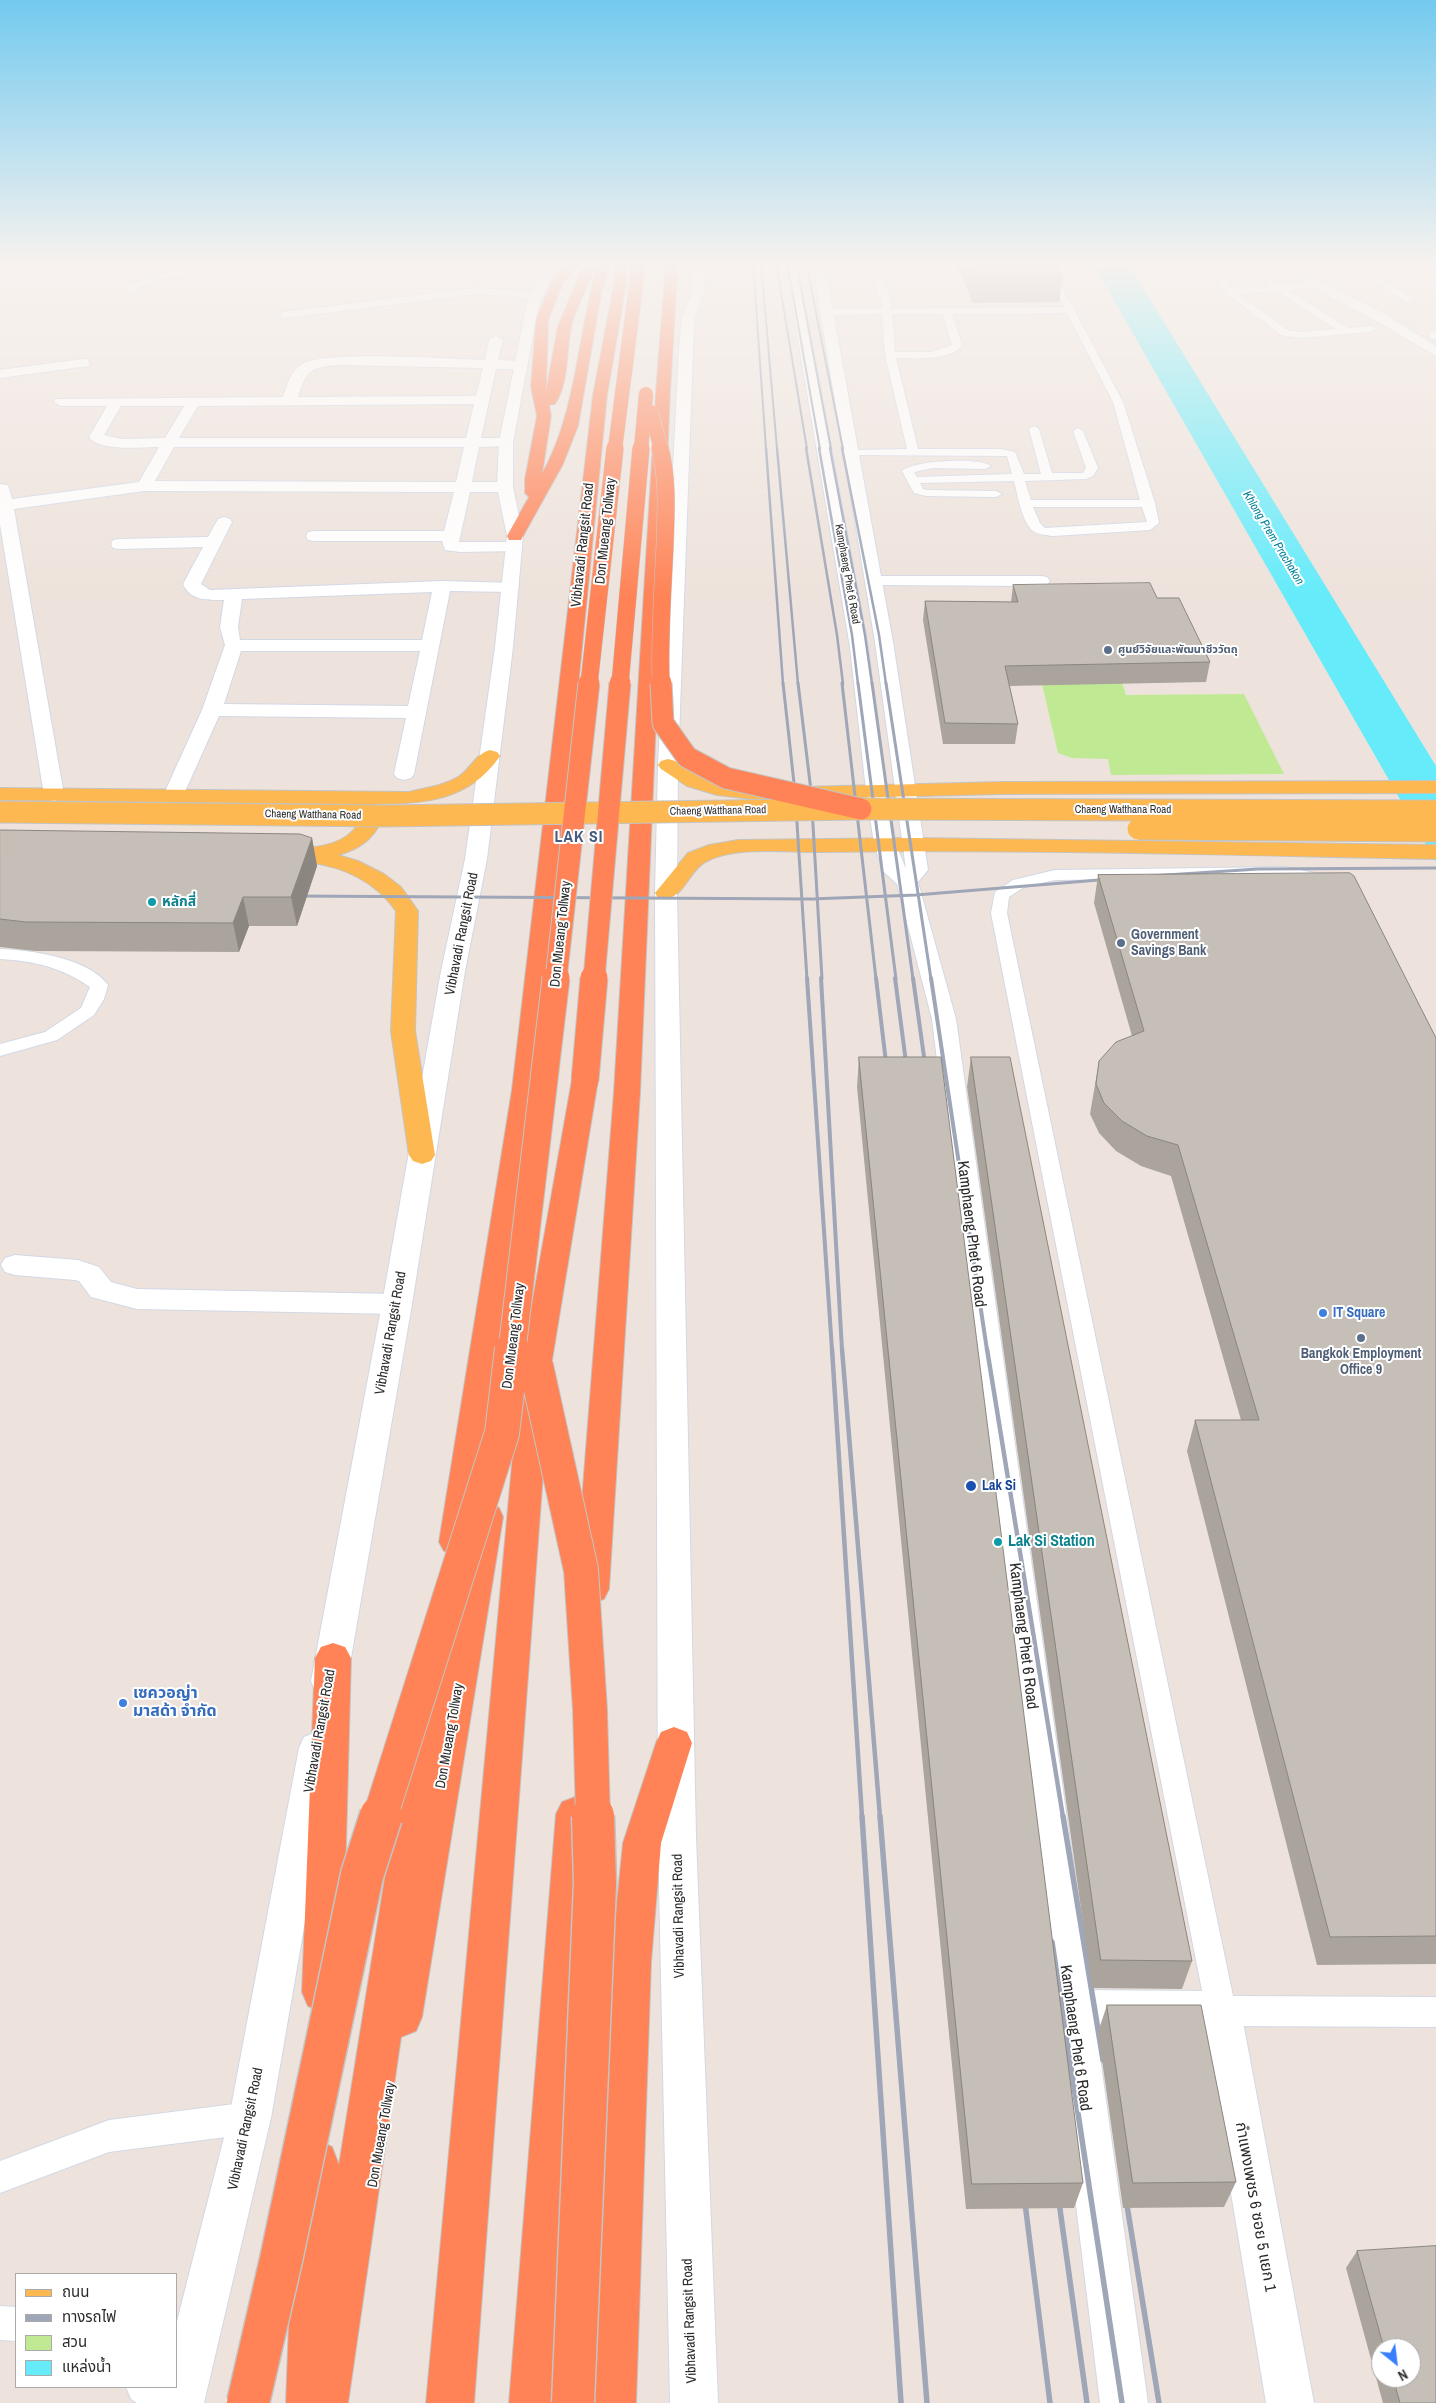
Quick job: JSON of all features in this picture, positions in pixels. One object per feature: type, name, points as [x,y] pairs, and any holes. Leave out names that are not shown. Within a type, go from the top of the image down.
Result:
[{"type":"highway","points":[[539,374],[538,387],[544,416]]},
{"type":"highway","points":[[533,502],[533,479],[544,416],[556,384],[558,374]]},
{"type":"highway","points":[[515,542],[533,502],[555,464],[571,426],[580,374]]},
{"type":"highway","name":"Vibhavadi Rangsit Road","points":[[324,2403],[525,1090],[604,374]]},
{"type":"highway","name":"Don Mueang Tollway","points":[[336,2403],[502,1433],[544,1084],[624,374]]},
{"type":"highway","name":"Vibhavadi Rangsit Road","points":[[533,2403],[627,1102],[663,392],[666,374]]},
{"type":"highway","name":"Don Mueang Tollway","points":[[450,2403],[536,1366],[585,1080],[647,389],[665,466],[666,507],[660,658],[663,723],[687,757],[726,778],[861,809]]},
{"type":"highway","points":[[536,1366],[581,1570],[590,1710],[595,1882],[573,2403]]},
{"type":"highway","points":[[248,2403],[281,2260],[362,1875],[502,1433]]},
{"type":"highway","points":[[309,2403],[333,1658]]},
{"type":"highway","points":[[612,2403],[631,1962],[642,1843],[674,1743]]},
{"type":"highway","points":[[539,2318],[631,1962]]},
{"type":"main road","name":"Chaeng Watthana Road","points":[[0,794],[409,798],[442,791],[466,781],[490,756]]},
{"type":"main road","name":"Chaeng Watthana Road","points":[[668,765],[694,782],[734,791],[760,794],[1002,788],[1436,788]]},
{"type":"main road","points":[[1002,788],[971,802],[966,817],[971,827],[986,838],[1018,846]]},
{"type":"main road","points":[[257,853],[307,854],[334,850],[352,844],[368,829],[371,818],[365,807],[346,798]]},
{"type":"main road","name":"Chaeng Watthana Road","points":[[0,812],[385,816],[861,809],[1436,811]]},
{"type":"main road","name":"Chaeng Watthana Road","points":[[0,828],[384,833],[858,828],[1436,831]]},
{"type":"main road","points":[[666,893],[696,858],[717,850],[738,846],[914,844],[1436,852]]},
{"type":"main road","points":[[307,854],[367,873],[388,887],[407,910],[403,1032],[422,1155]]},
{"type":"street","points":[[289,401],[298,374]]},
{"type":"street","points":[[488,374],[451,536],[451,546],[515,542]]},
{"type":"street","name":"Vibhavadi Rangsit Road","points":[[180,2403],[250,2118],[397,1304],[454,971],[476,859],[515,542],[505,487],[506,442],[518,374]]},
{"type":"street","name":"Vibhavadi Rangsit Road","points":[[685,374],[668,765],[666,893],[674,1743],[685,2202],[694,2403]]},
{"type":"street","name":"Kamphaeng Phet 6 Road","points":[[812,374],[859,647],[876,790],[885,844],[894,871],[907,881],[944,1019],[1071,2010],[1124,2403]]},
{"type":"street","name":"Kamphaeng Phet 6 Road","points":[[838,374],[875,582],[907,790],[917,870],[907,881]]},
{"type":"street","points":[[61,402],[482,400]]},
{"type":"street","points":[[144,486],[194,401]]},
{"type":"street","points":[[116,403],[96,436],[105,441],[121,443],[506,442]]},
{"type":"street","points":[[54,795],[3,497],[144,486],[505,487]]},
{"type":"street","points":[[224,522],[192,584],[194,590],[207,595],[442,586],[510,587]]},
{"type":"street","points":[[314,536],[451,536]]},
{"type":"street","points":[[119,544],[214,542]]},
{"type":"street","points":[[875,582],[1041,581]]},
{"type":"street","points":[[404,774],[442,586]]},
{"type":"street","points":[[173,796],[212,710],[234,645],[228,629],[234,595]]},
{"type":"street","points":[[234,645],[430,646]]},
{"type":"street","points":[[212,710],[416,712]]},
{"type":"street","points":[[16,1265],[78,1270],[89,1274],[101,1290],[137,1299],[397,1304]]},
{"type":"street","points":[[1071,2010],[1221,2011]]},
{"type":"street","name":"กำแพงเพชร 6 ซอย 5 แยก 1","points":[[1221,2011],[1290,2403]]},
{"type":"street","name":"Kamphaeng Phet 6 Road","points":[[1109,2403],[1111,2305]]},
{"type":"lane","points":[[895,374],[913,452]]},
{"type":"lane","points":[[853,453],[1001,452],[1011,454],[1027,504],[1036,527],[1040,530],[1053,532],[1150,526],[1153,523],[1149,503],[1118,402],[1103,374]]},
{"type":"lane","points":[[1034,429],[1048,478]]},
{"type":"lane","points":[[913,480],[1048,478],[1075,477],[1089,474],[1092,468],[1078,431]]},
{"type":"lane","points":[[985,466],[912,468],[908,471],[918,491],[926,493],[996,494]]},
{"type":"lane","points":[[1027,504],[1149,503]]},
{"type":"lane","points":[[1333,887],[1319,878],[1285,872],[1055,875],[1019,883],[1001,896],[999,913],[1221,2011],[1436,2012]]},
{"type":"lane","points":[[0,954],[16,954],[59,962],[84,973],[99,985],[96,999],[88,1011],[51,1036],[0,1050]]},
{"type":"lane","points":[[0,2176],[109,2136],[250,2118]]},
{"type":"lane","points":[[0,2323],[15,2324]]},
{"type":"lane","points":[[145,2388],[168,2403]]},
{"type":"green space","points":[[1122,683],[1126,695],[1244,694],[1284,774],[1111,775],[1108,759],[1072,758],[1058,753],[1042,684]]},
{"type":"water","name":"Khlong Prem Prachakon","points":[[1156,374],[1196,374],[1436,766],[1436,862]]},
{"type":"building","points":[[1150,583],[1157,598],[1179,598],[1210,662],[1005,666],[1018,724],[945,723],[925,601],[1018,602],[1013,585]]},
{"type":"building","name":"หลักสี่","points":[[0,830],[300,834],[312,838],[291,897],[243,897],[233,923],[26,922],[0,919]]},
{"type":"building","name":"IT Square","points":[[1350,873],[1354,876],[1436,1038],[1436,1936],[1330,1937],[1195,1420],[1259,1420],[1178,1145],[1147,1136],[1122,1121],[1104,1103],[1096,1084],[1099,1061],[1116,1042],[1144,1031],[1098,875]]},
{"type":"building","points":[[859,1057],[941,1057],[1083,2183],[972,2184]]},
{"type":"building","points":[[971,1057],[1010,1057],[1192,1961],[1101,1960]]},
{"type":"building","points":[[1107,2005],[1201,2005],[1236,2182],[1133,2183]]},
{"type":"building","points":[[1436,2246],[1436,2403],[1400,2403],[1396,2388],[1421,2388],[1421,2338],[1381,2338],[1357,2251]]},
{"type":"railway","points":[[761,374],[766,449]]},
{"type":"railway","points":[[771,374],[777,449]]},
{"type":"railway","points":[[795,374],[807,449]]},
{"type":"railway","points":[[807,374],[820,449]]},
{"type":"railway","points":[[817,374],[831,449]]},
{"type":"railway","points":[[828,374],[843,449]]},
{"type":"railway","points":[[766,448],[783,684]]},
{"type":"railway","points":[[777,448],[798,684]]},
{"type":"railway","points":[[806,448],[837,635],[843,684]]},
{"type":"railway","points":[[819,448],[852,635],[858,684]]},
{"type":"railway","points":[[830,448],[865,635],[872,684]]},
{"type":"railway","points":[[842,448],[879,635],[886,684]]},
{"type":"railway","points":[[783,683],[795,792],[802,899]]},
{"type":"railway","points":[[798,683],[811,791],[817,899]]},
{"type":"railway","points":[[842,683],[867,897]]},
{"type":"railway","points":[[858,683],[885,896]]},
{"type":"railway","points":[[872,683],[901,896]]},
{"type":"railway","points":[[886,683],[918,895]]},
{"type":"railway","points":[[1151,876],[1258,869],[1436,868]]},
{"type":"railway","points":[[918,895],[1111,879]]},
{"type":"railway","points":[[901,896],[918,895]]},
{"type":"railway","points":[[918,895],[931,979]]},
{"type":"railway","points":[[292,896],[802,899]]},
{"type":"railway","points":[[867,897],[885,896]]},
{"type":"railway","points":[[885,896],[896,979]]},
{"type":"railway","points":[[885,896],[901,896]]},
{"type":"railway","points":[[901,896],[913,979]]},
{"type":"railway","points":[[817,899],[867,897]]},
{"type":"railway","points":[[867,897],[876,979]]},
{"type":"railway","points":[[802,899],[817,899]]},
{"type":"railway","points":[[802,899],[807,979]]},
{"type":"railway","points":[[817,899],[822,979]]},
{"type":"railway","points":[[807,978],[832,1350]]},
{"type":"railway","points":[[821,978],[842,1350]]},
{"type":"railway","points":[[876,978],[887,1071]]},
{"type":"railway","points":[[895,978],[907,1070]]},
{"type":"railway","points":[[913,978],[926,1071]]},
{"type":"railway","points":[[931,978],[987,1350]]},
{"type":"railway","points":[[832,1349],[862,1817]]},
{"type":"railway","points":[[842,1349],[880,1817]]},
{"type":"railway","points":[[987,1349],[1063,1817]]},
{"type":"railway","points":[[862,1816],[901,2403]]},
{"type":"railway","points":[[880,1816],[927,2403]]},
{"type":"railway","points":[[1063,1816],[1103,2060]]},
{"type":"railway","points":[[1052,1942],[1122,2403]]},
{"type":"railway","points":[[1125,2193],[1159,2403]]},
{"type":"railway","points":[[1024,2195],[1050,2403]]},
{"type":"railway","points":[[1058,2195],[1087,2403]]},
{"type":"place","name":"ศูนย์วิจัยและพัฒนาชีววัตถุ","points":[[1108,650]]},
{"type":"place","name":"หลักสี่","points":[[152,902]]},
{"type":"place","name":"Government Savings Bank","points":[[1121,943]]},
{"type":"place","name":"IT Square","points":[[1323,1313]]},
{"type":"place","name":"Bangkok Employment Office 9","points":[[1361,1338]]},
{"type":"place","name":"Lak Si","points":[[971,1486]]},
{"type":"place","name":"Lak Si Station","points":[[998,1542]]},
{"type":"place","name":"เซควอญ่า มาสด้า จำกัด","points":[[123,1703]]},
{"type":"district","name":"LAK SI","points":[[579,838]]}]
